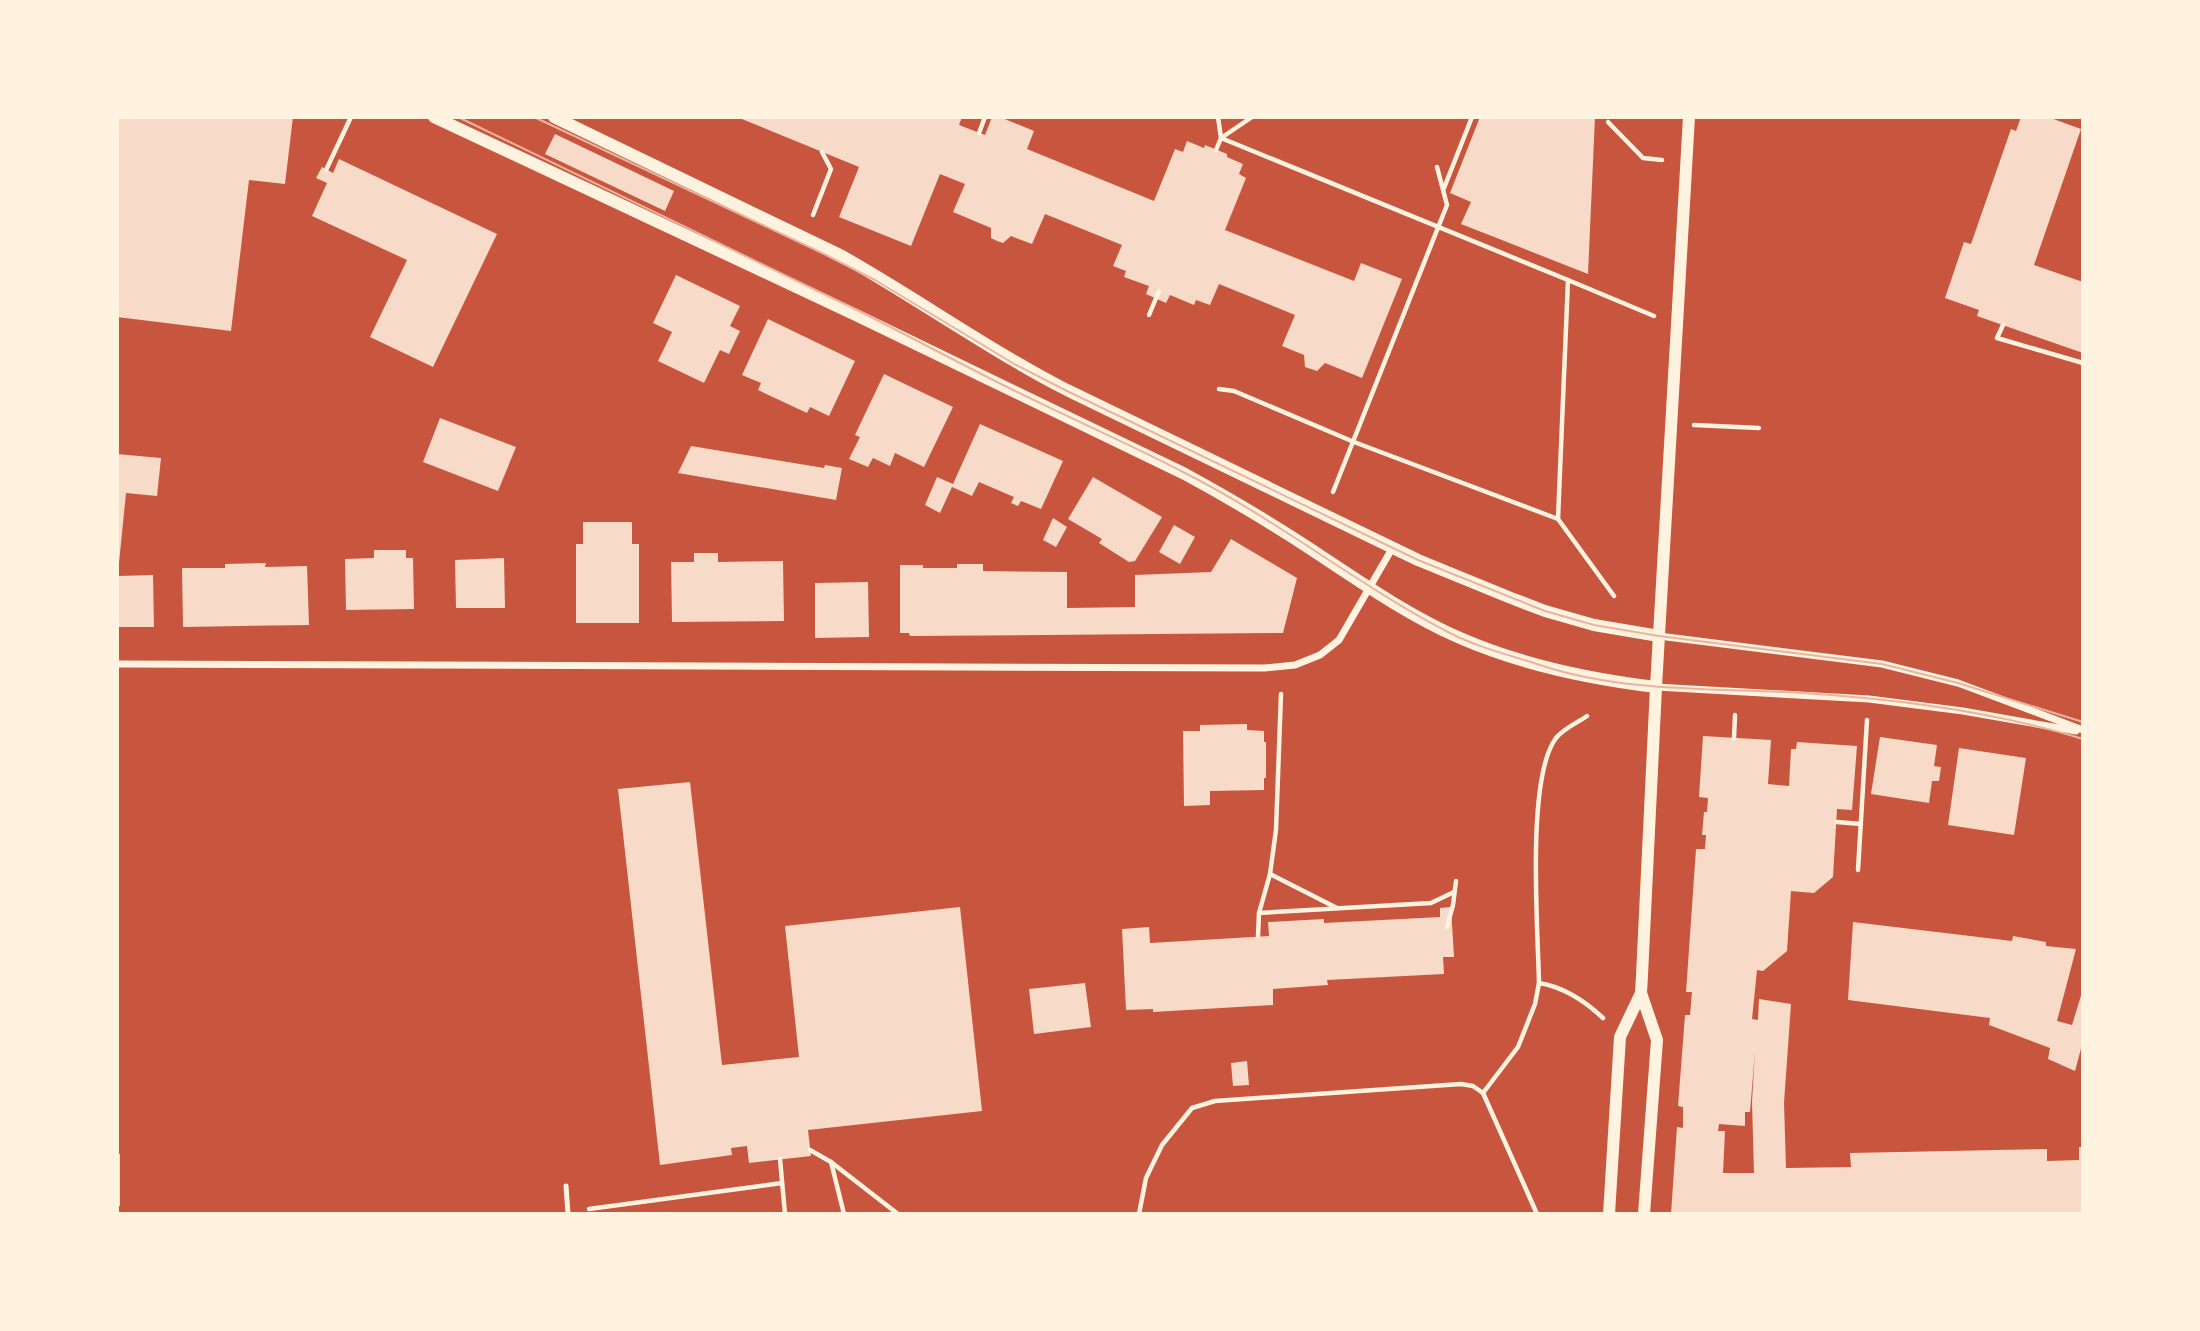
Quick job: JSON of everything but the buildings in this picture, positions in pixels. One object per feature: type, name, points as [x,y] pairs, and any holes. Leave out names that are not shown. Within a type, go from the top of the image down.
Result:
[{"type":"street","points":[[435,117],[1185,474],[1295,539],[1370,589],[1460,638],[1547,668],[1590,678],[1656,687],[1869,699],[2083,731]]},
{"type":"street","points":[[554,117],[842,256],[1016,364],[1067,390],[1393,547],[1545,611],[1594,625],[1659,636],[1882,664],[1958,683],[2083,731]]},
{"type":"street","points":[[1644,1214],[1657,1040],[1641,993],[1689,117]]},
{"type":"street","points":[[117,664],[1265,668],[1295,665],[1320,655],[1339,640],[1393,547]]},
{"type":"street","points":[[1609,1214],[1620,1037],[1641,993]]},
{"type":"lane","points":[[566,1185],[568,1214]]},
{"type":"path","points":[[326,170],[351,117]]},
{"type":"path","points":[[979,133],[985,117]]},
{"type":"path","points":[[1216,150],[1221,138],[1218,117]]},
{"type":"path","points":[[1221,138],[1252,117]]},
{"type":"path","points":[[1444,186],[1472,117]]},
{"type":"path","points":[[1608,122],[1643,158],[1687,162]]},
{"type":"path","points":[[1221,138],[1678,326]]},
{"type":"path","points":[[810,223],[831,169],[822,152]]},
{"type":"path","points":[[1330,499],[1447,205],[1437,167]]},
{"type":"path","points":[[1444,186],[1453,186]]},
{"type":"path","points":[[1558,519],[1568,280]]},
{"type":"path","points":[[1149,315],[1159,291]]},
{"type":"path","points":[[2003,325],[1997,338],[2083,363]]},
{"type":"path","points":[[1219,389],[1234,391],[1354,442],[1558,519],[1614,596]]},
{"type":"path","points":[[1672,424],[1759,428]]},
{"type":"path","points":[[1258,936],[1259,913],[1270,874],[1276,830],[1281,694]]},
{"type":"path","points":[[1858,870],[1869,699]]},
{"type":"path","points":[[1734,738],[1735,715]]},
{"type":"path","points":[[1483,1093],[1518,1047],[1535,1004],[1539,983],[1536,834],[1541,786],[1551,747],[1563,731],[1587,716]]},
{"type":"path","points":[[1836,822],[1861,824]]},
{"type":"path","points":[[1270,874],[1338,908]]},
{"type":"path","points":[[1447,927],[1456,881]]},
{"type":"path","points":[[1259,913],[1431,903],[1454,892]]},
{"type":"path","points":[[1539,983],[1556,986],[1573,996],[1600,1016],[1620,1037]]},
{"type":"path","points":[[1139,1214],[1146,1178],[1162,1145],[1192,1108],[1215,1101],[1461,1084],[1473,1086],[1483,1093],[1537,1214]]},
{"type":"path","points":[[810,1150],[831,1162],[898,1214]]},
{"type":"path","points":[[780,1159],[785,1214]]},
{"type":"path","points":[[831,1162],[844,1214]]},
{"type":"path","points":[[603,1207],[782,1183]]},
{"type":"tram line","points":[[458,117],[876,319],[1007,387],[1183,472],[1250,510],[1414,613],[1470,642],[1540,665],[1604,680],[1670,688],[1803,693],[1909,703],[2014,721],[2083,739]]},
{"type":"tram line","points":[[534,117],[875,280],[1016,365],[1067,391],[1418,560],[1545,611],[1594,625],[1659,636],[1882,664],[1958,683],[2083,722]]}]
